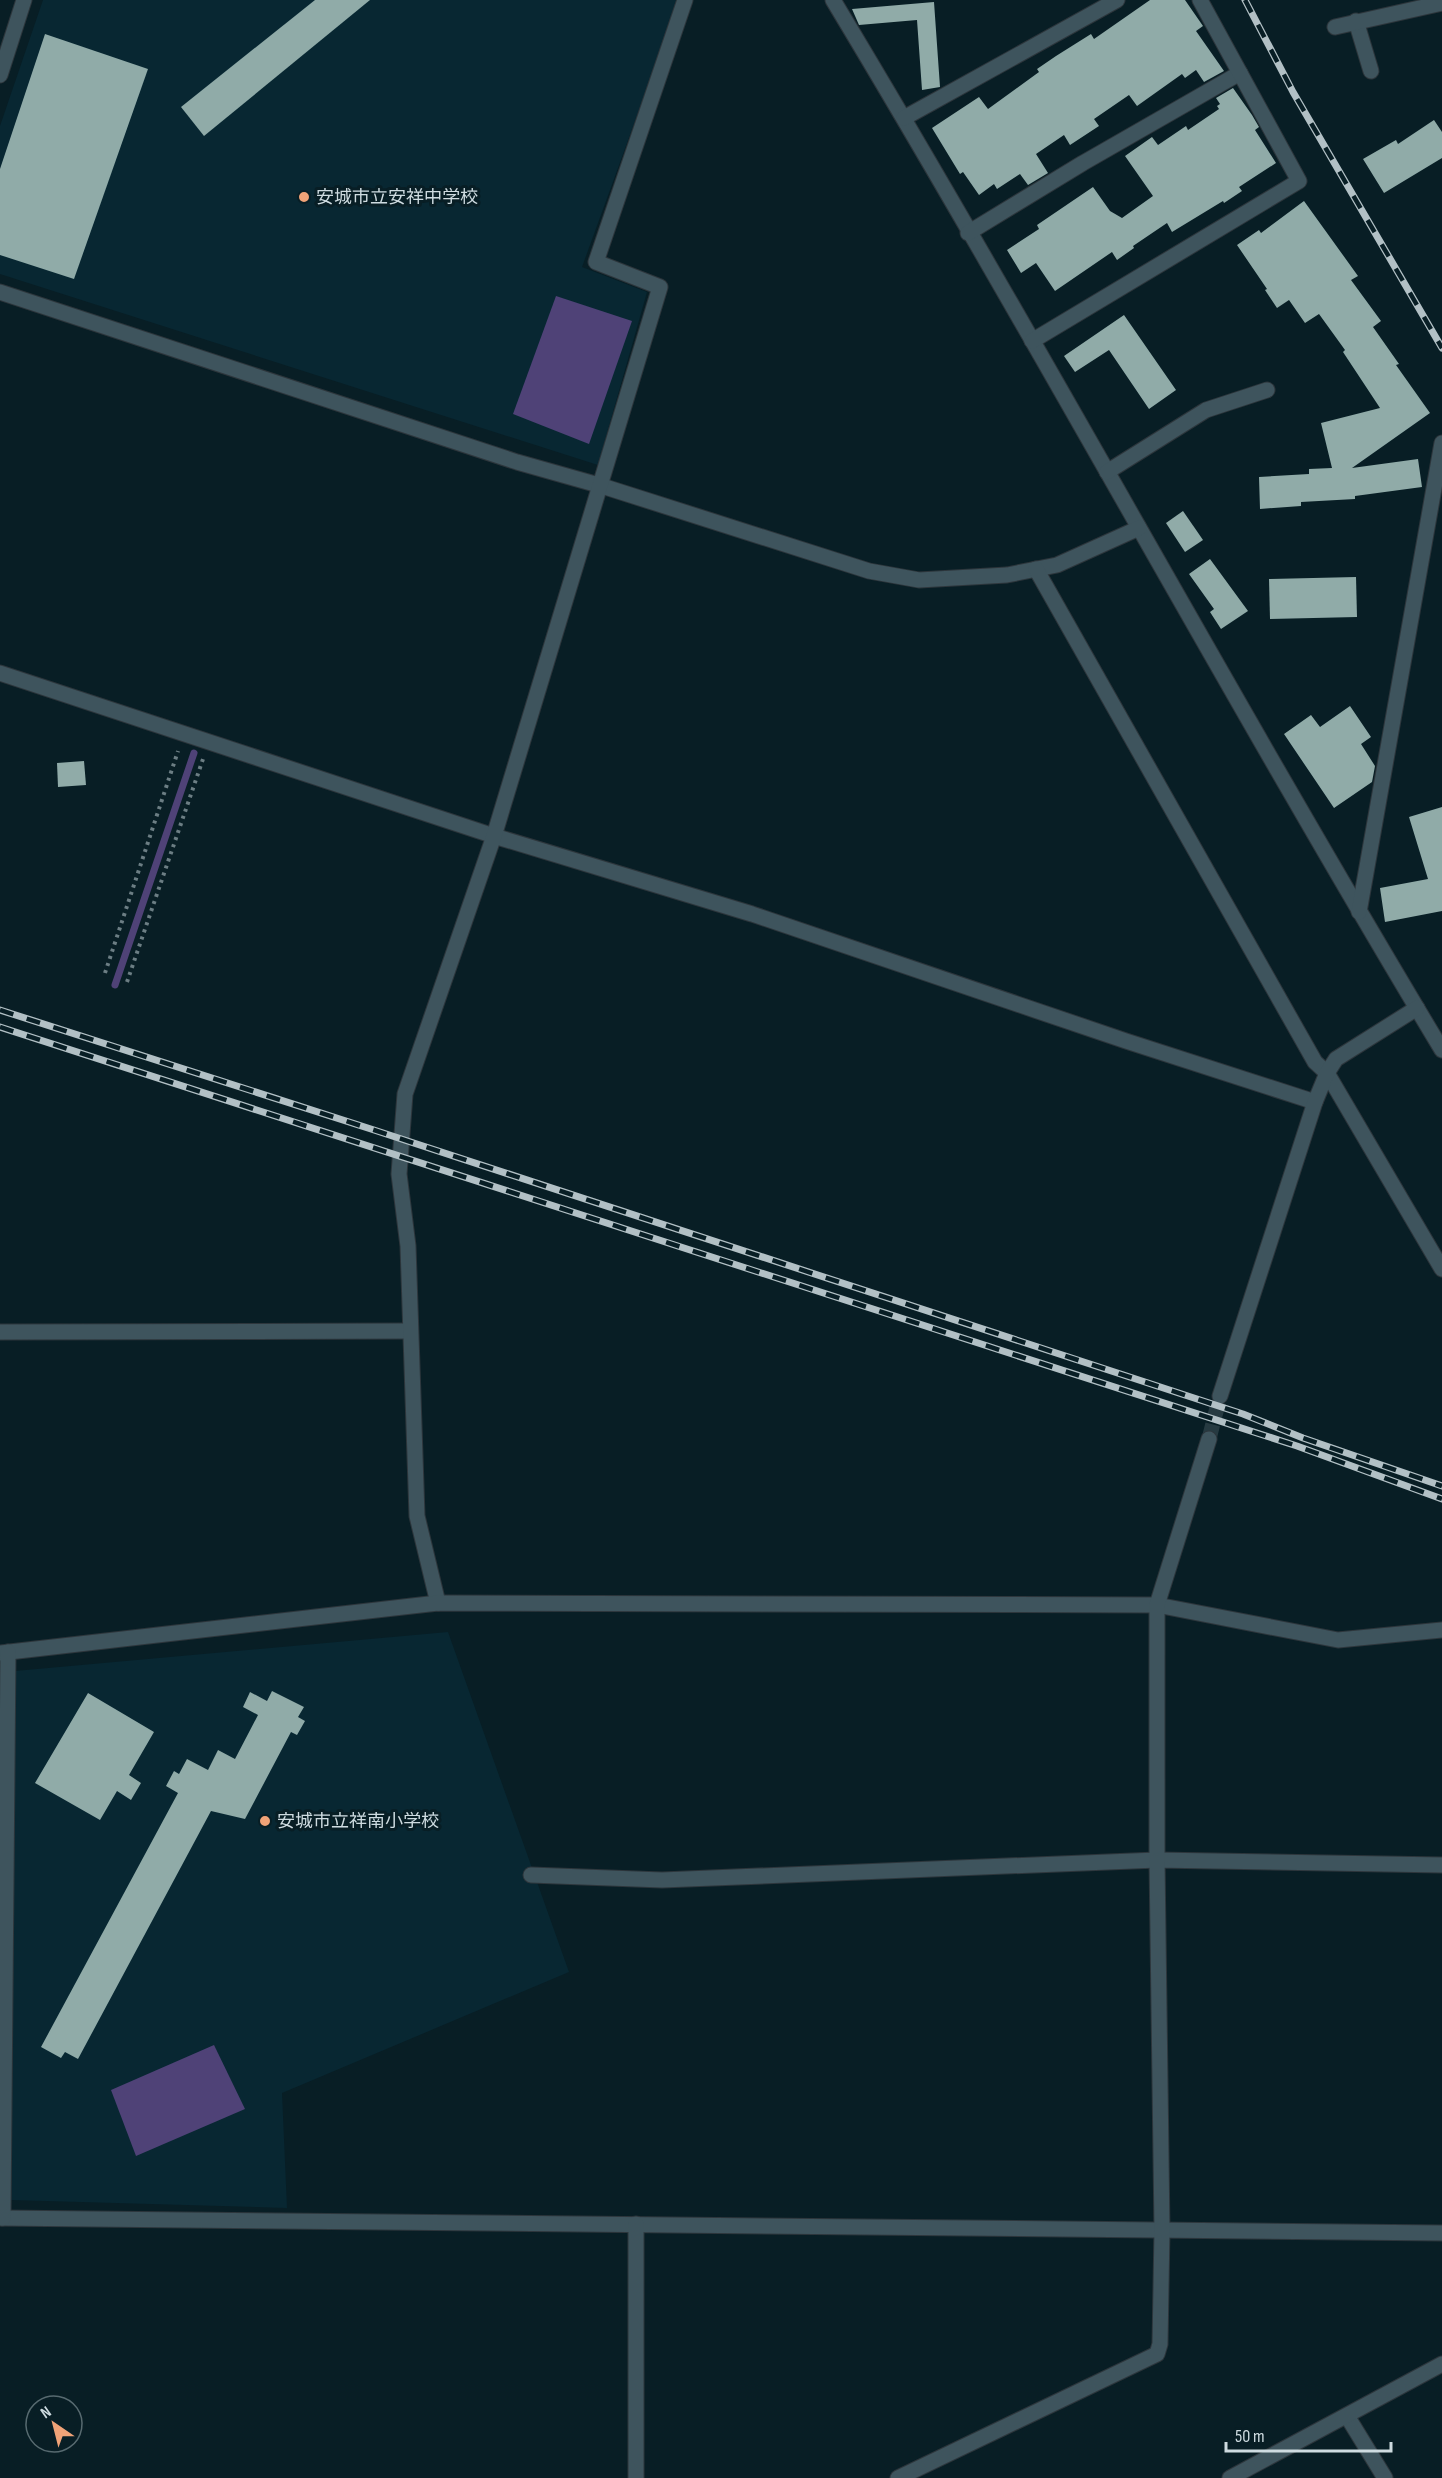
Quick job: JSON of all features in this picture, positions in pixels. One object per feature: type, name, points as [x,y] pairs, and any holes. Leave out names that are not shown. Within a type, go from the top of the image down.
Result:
[{"type":"street","points":[[0,75],[24,0]]},
{"type":"street","points":[[438,1603],[417,1516],[408,1246],[399,1174],[405,1094],[494,836],[602,486],[660,287],[596,262],[685,0]]},
{"type":"street","points":[[833,0],[904,118],[1359,912],[1442,1050]]},
{"type":"street","points":[[904,118],[1117,0]]},
{"type":"street","points":[[1032,341],[1299,181],[1200,0]]},
{"type":"street","points":[[1335,27],[1442,3]]},
{"type":"street","points":[[1356,21],[1371,71]]},
{"type":"street","points":[[968,233],[1083,163],[1240,74]]},
{"type":"street","points":[[0,292],[517,462],[602,486],[869,571],[919,579],[998,576],[1057,565],[1139,528]]},
{"type":"street","points":[[1107,472],[1206,410],[1267,390]]},
{"type":"street","points":[[1359,912],[1442,443]]},
{"type":"street","points":[[1036,569],[1315,1062],[1327,1073],[1442,1269]]},
{"type":"street","points":[[0,673],[494,836],[752,914],[1126,1041],[1315,1102]]},
{"type":"street","points":[[1221,1395],[1315,1102],[1327,1073],[1336,1059],[1417,1008]]},
{"type":"street","points":[[0,1332],[410,1331]]},
{"type":"street","points":[[898,2478],[1157,2354],[1160,2344],[1162,2230],[1157,1860],[1157,1605],[1209,1439]]},
{"type":"street","points":[[1442,1630],[1338,1640],[1157,1605],[438,1603],[4,1652],[1,2218],[1442,2233]]},
{"type":"street","points":[[531,1875],[662,1880],[1157,1860],[1442,1865]]},
{"type":"street","points":[[636,2224],[636,2478]]},
{"type":"street","points":[[1230,2478],[1442,2364]]},
{"type":"street","points":[[1347,2416],[1385,2478]]},
{"type":"path","points":[[105,974],[184,733]]},
{"type":"path","points":[[127,982],[209,741]]},
{"type":"shaded area","name":"安城市立安祥中学校","points":[[43,0],[679,0],[582,267],[647,292],[598,465],[0,274],[0,126]]},
{"type":"shaded area","points":[[556,296],[632,321],[589,444],[513,414]]},
{"type":"shaded area","name":"安城市立祥南小学校","points":[[448,1632],[569,1972],[282,2093],[287,2208],[11,2200],[15,1671]]},
{"type":"shaded area","points":[[214,2045],[245,2109],[136,2156],[111,2090]]},
{"type":"building","points":[[315,0],[370,0],[204,136],[181,107]]},
{"type":"building","points":[[1150,0],[1185,0],[1203,26],[1196,31],[1224,71],[1204,82],[1196,70],[1185,78],[1182,74],[1137,106],[1129,95],[1094,119],[1099,126],[1070,145],[1064,135],[1036,154],[1048,173],[1028,185],[1020,174],[997,189],[994,184],[979,195],[963,172],[960,174],[932,128],[979,97],[988,109],[1039,72],[1037,69],[1056,56],[1091,34],[1094,39]]},
{"type":"building","points":[[934,2],[940,87],[922,90],[917,20],[859,25],[852,9]]},
{"type":"building","points":[[45,34],[148,69],[74,279],[0,255],[0,169]]},
{"type":"building","points":[[1233,88],[1259,127],[1255,130],[1276,163],[1239,187],[1242,191],[1224,203],[1223,201],[1172,232],[1167,223],[1117,260],[1112,252],[1055,291],[1036,263],[1021,273],[1007,250],[1039,229],[1037,225],[1093,187],[1110,211],[1122,218],[1153,196],[1125,156],[1152,137],[1158,145],[1186,126],[1188,130],[1219,109],[1217,106],[1220,104],[1216,98]]},
{"type":"building","points":[[1434,120],[1442,132],[1442,158],[1384,193],[1363,159],[1396,140],[1398,144]]},
{"type":"building","points":[[1304,201],[1358,276],[1351,280],[1381,321],[1373,327],[1399,364],[1396,365],[1430,413],[1352,468],[1418,459],[1422,487],[1355,496],[1355,499],[1301,502],[1301,506],[1260,509],[1259,477],[1309,474],[1309,469],[1332,468],[1321,423],[1380,408],[1343,352],[1345,350],[1319,314],[1305,323],[1289,300],[1277,308],[1237,245],[1259,230],[1261,233]]},
{"type":"building","points":[[1124,315],[1176,390],[1149,409],[1109,350],[1075,372],[1064,356]]},
{"type":"building","points":[[1183,511],[1203,540],[1185,552],[1166,523]]},
{"type":"building","points":[[1210,559],[1248,611],[1221,629],[1210,612],[1214,609],[1189,574]]},
{"type":"building","points":[[1356,577],[1357,617],[1270,619],[1269,579]]},
{"type":"building","points":[[1350,706],[1371,737],[1361,744],[1375,766],[1372,782],[1334,808],[1284,734],[1311,715],[1320,727]]},
{"type":"building","points":[[84,761],[86,785],[58,787],[57,763]]},
{"type":"building","points":[[1442,807],[1442,911],[1385,922],[1380,888],[1428,879],[1409,817]]},
{"type":"building","name":"安城市立祥南小学校","points":[[272,1691],[304,1707],[298,1717],[305,1721],[297,1735],[291,1732],[245,1819],[211,1811],[78,2059],[65,2052],[61,2058],[41,2047],[178,1793],[166,1786],[174,1771],[179,1774],[187,1759],[208,1770],[218,1750],[235,1759],[258,1715],[243,1707],[250,1692],[267,1701]]},
{"type":"building","points":[[88,1693],[154,1732],[129,1775],[141,1783],[131,1800],[117,1791],[100,1820],[35,1783]]},
{"type":"waterway","points":[[115,985],[194,753]]},
{"type":"tunnel","points":[[1209,1439],[1220,1396]]},
{"type":"railway","points":[[1245,0],[1293,92],[1442,348]]},
{"type":"railway","points":[[0,1010],[1243,1414],[1303,1438],[1442,1486]]},
{"type":"railway","points":[[0,1027],[1297,1446],[1442,1499]]},
{"type":"place","name":"安城市立安祥中学校","points":[[304,197]]},
{"type":"place","name":"安城市立祥南小学校","points":[[265,1821]]}]
